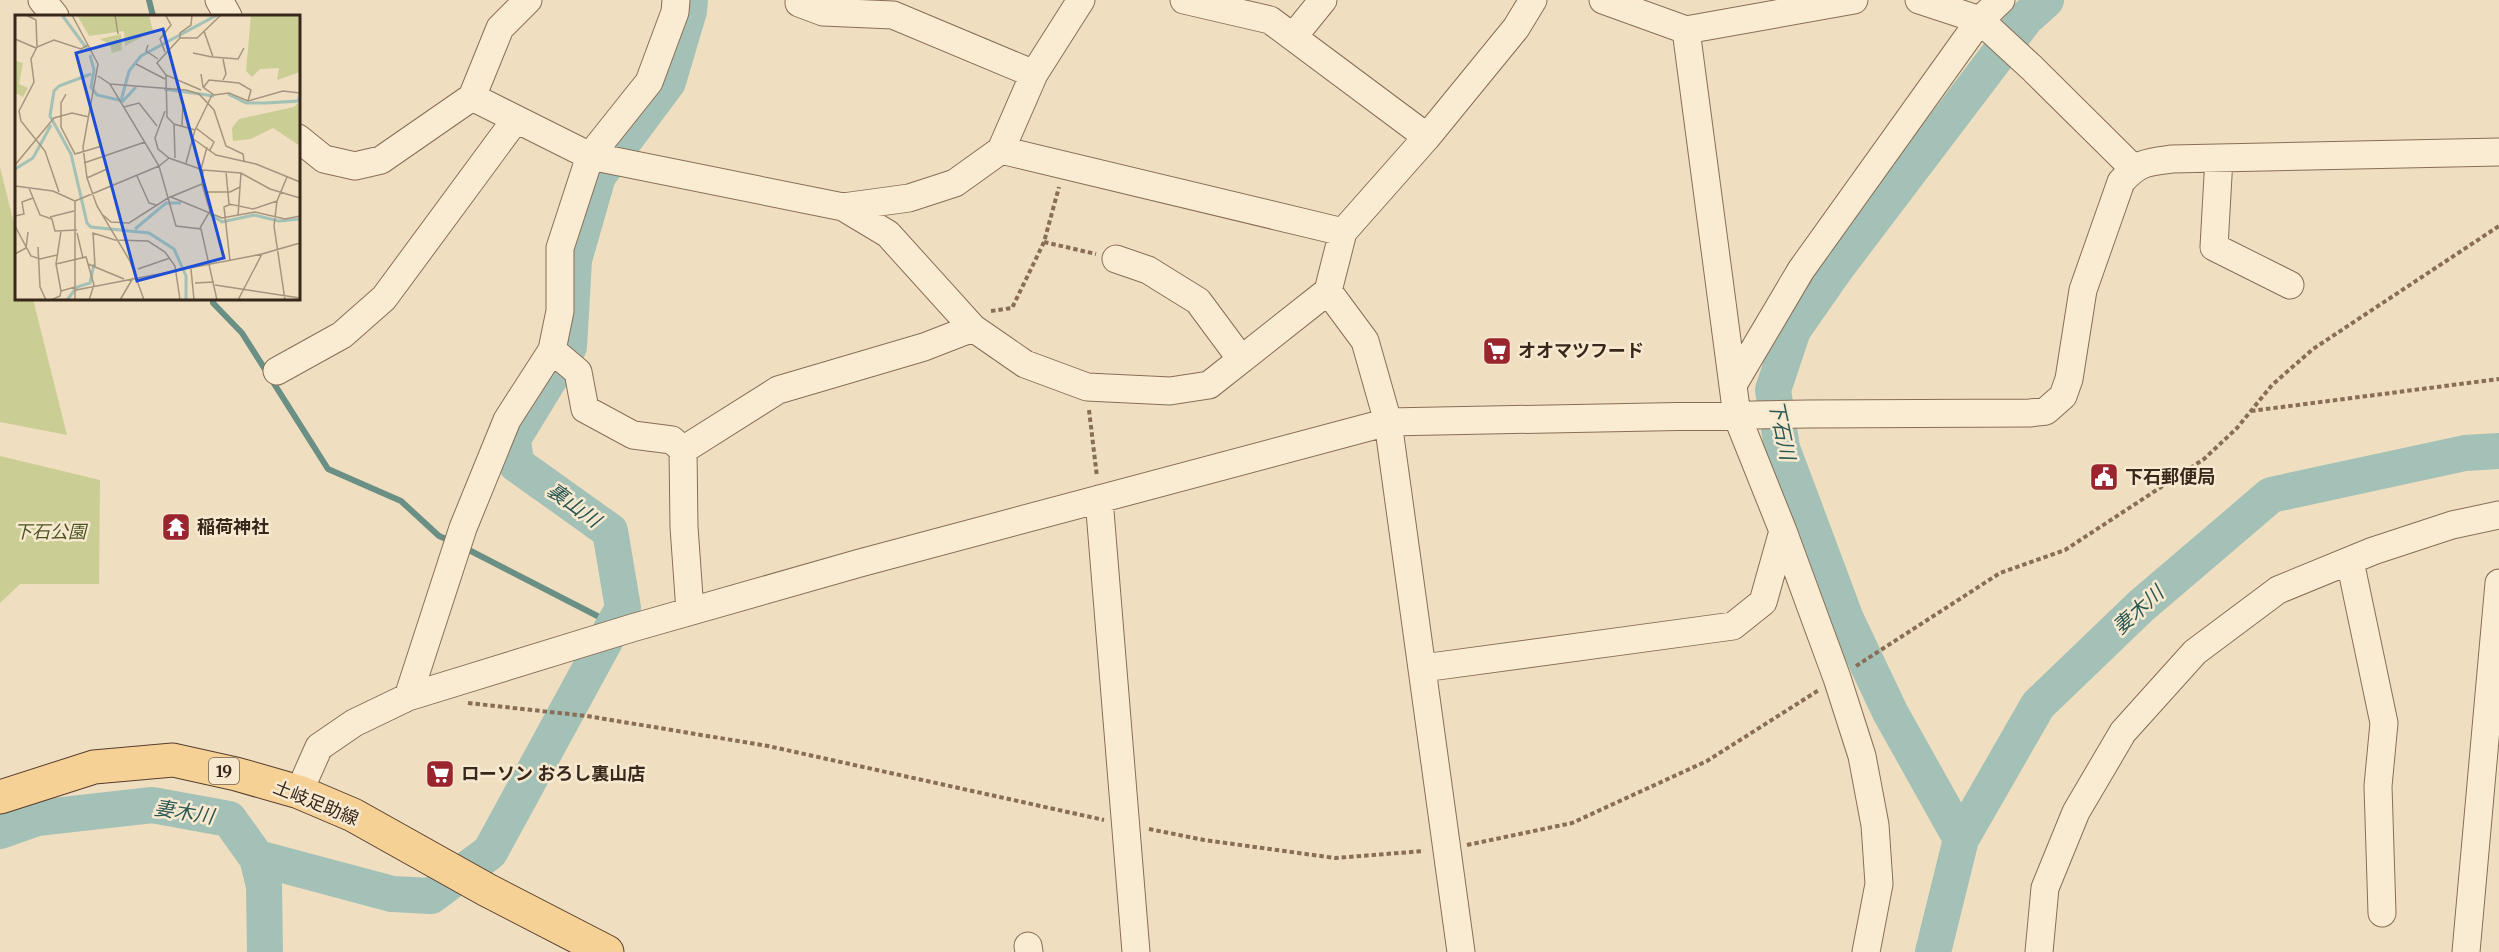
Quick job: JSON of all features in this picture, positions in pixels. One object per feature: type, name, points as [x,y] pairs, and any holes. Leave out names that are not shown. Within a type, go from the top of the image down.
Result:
[{"type":"main road","name":"土岐足助線","points":[[0,797],[94,767],[173,760],[236,774],[298,792],[353,815],[434,862],[607,952]]},
{"type":"street","points":[[42,0],[54,15]]},
{"type":"street","points":[[219,0],[227,15]]},
{"type":"street","points":[[300,140],[324,159],[355,166],[381,160],[472,97],[500,28],[528,0]]},
{"type":"street","points":[[408,697],[463,528],[507,420],[552,350],[560,311],[560,248],[590,156],[649,82],[675,12],[676,0]]},
{"type":"street","points":[[472,97],[590,156],[843,207],[909,198],[956,183],[1001,150],[1034,74],[1081,0]]},
{"type":"street","points":[[1184,0],[1270,20],[1427,137]]},
{"type":"street","points":[[1293,37],[1323,0]]},
{"type":"street","points":[[843,207],[888,234],[973,328],[1025,364],[1087,387],[1170,391],[1209,385],[1328,291],[1343,232],[1427,137],[1516,28],[1533,0]]},
{"type":"street","points":[[1603,0],[1686,30],[1782,7],[1854,0]]},
{"type":"street","points":[[1919,0],[1980,20],[2133,168]]},
{"type":"street","points":[[1733,385],[1801,270],[1980,20],[2001,0]]},
{"type":"street","points":[[799,3],[823,12],[892,15],[1034,74]]},
{"type":"street","points":[[1686,30],[1737,416],[1783,531],[1837,678],[1862,756],[1875,825],[1879,884],[1866,952]]},
{"type":"street","points":[[276,371],[342,335],[384,298],[516,119]]},
{"type":"street","points":[[1001,150],[1343,232]]},
{"type":"street","points":[[298,792],[319,747],[354,723],[408,697],[632,628],[860,563],[1388,422],[2046,411],[2063,396],[2083,290],[2121,182],[2133,168],[2146,162],[2172,159],[2499,152]]},
{"type":"street","points":[[2219,158],[2214,247],[2290,285]]},
{"type":"street","points":[[1116,259],[1148,270],[1198,301],[1241,360]]},
{"type":"street","points":[[1328,291],[1365,341],[1388,422],[1461,952]]},
{"type":"street","points":[[683,450],[777,390],[924,347],[973,328]]},
{"type":"street","points":[[552,350],[578,372],[585,409],[633,435],[672,440],[683,450],[684,527],[690,611]]},
{"type":"street","points":[[1099,499],[1136,952]]},
{"type":"street","points":[[2039,952],[2045,888],[2076,812],[2123,732],[2195,652],[2278,590],[2350,561],[2452,525],[2499,515]]},
{"type":"street","points":[[1423,668],[1733,626],[1763,602],[1783,531]]},
{"type":"street","points":[[2350,561],[2384,723],[2378,786],[2382,913]]},
{"type":"street","points":[[2466,952],[2499,583]]},
{"type":"path","points":[[973,328],[988,312],[1012,308],[1044,242],[1061,180]]},
{"type":"path","points":[[467,703],[587,716],[768,746],[1126,825],[1204,840],[1335,858],[1448,849],[1572,823],[1707,761],[2000,573],[2065,550],[2204,459],[2236,428],[2272,385],[2313,349],[2499,226]]},
{"type":"path","points":[[1044,242],[1116,259]]},
{"type":"path","points":[[2251,411],[2499,379]]},
{"type":"path","points":[[1087,387],[1099,499]]},
{"type":"green space","points":[[0,167],[15,228],[15,300],[33,300],[67,435],[0,422]]},
{"type":"green space","name":"下石公園","points":[[0,456],[100,480],[99,584],[20,584],[0,603]]},
{"type":"waterway","points":[[149,0],[153,15]]},
{"type":"waterway","name":"裏山川","points":[[257,858],[392,894],[431,896],[490,852],[623,608],[610,531],[516,464],[513,439],[569,347],[574,260],[598,176],[668,82],[689,11],[690,0]]},
{"type":"waterway","name":"下石川","points":[[1961,839],[1890,712],[1846,619],[1782,448],[1773,390],[1793,330],[1837,267],[2026,18],[2046,0]]},
{"type":"waterway","points":[[213,300],[213,303],[242,333],[328,469],[401,501],[439,536],[453,542]]},
{"type":"waterway","name":"妻木川","points":[[1933,952],[1961,839],[2038,705],[2141,606],[2271,495],[2465,453],[2499,451]]},
{"type":"waterway","points":[[465,548],[613,624]]},
{"type":"waterway","name":"妻木川","points":[[0,831],[37,818],[152,805],[229,819],[257,858],[264,886],[265,952]]},
{"type":"place","name":"オオマツフード","points":[[1497,351]]},
{"type":"place","name":"下石郵便局","points":[[2104,477]]},
{"type":"place","name":"稲荷神社","points":[[176,527]]},
{"type":"place","name":"ローソン おろし裏山店","points":[[440,774]]}]
